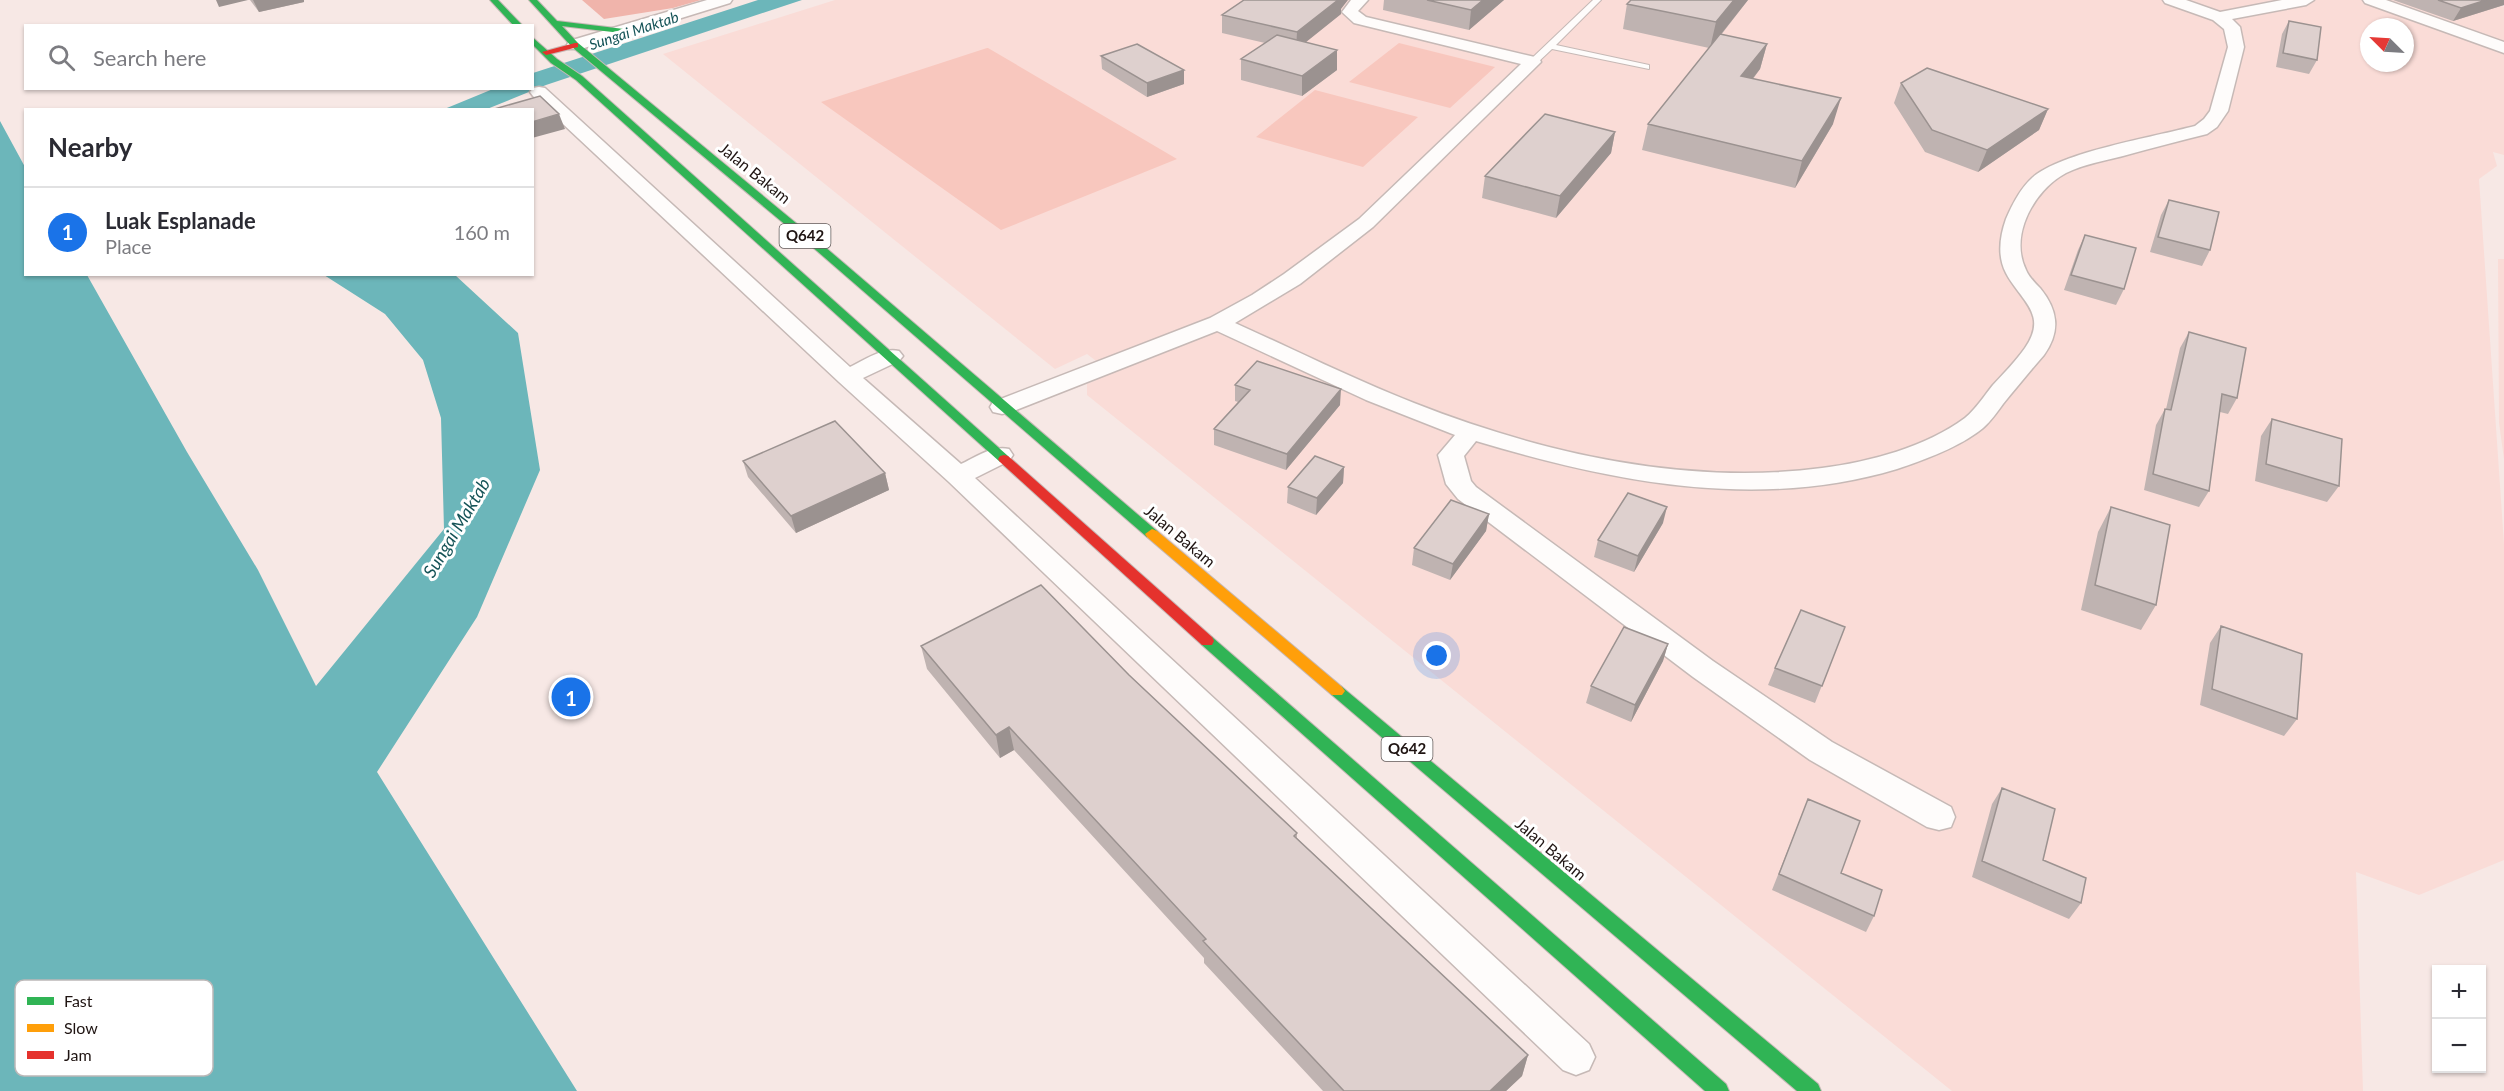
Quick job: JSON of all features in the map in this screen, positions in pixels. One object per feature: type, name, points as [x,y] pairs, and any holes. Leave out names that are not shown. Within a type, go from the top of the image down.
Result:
[{"type":"main road","points":[[494,0],[517,24]]},
{"type":"main road","name":"Jalan Bakam","points":[[533,0],[577,46],[821,249],[991,406],[1811,1091]]},
{"type":"main road","points":[[556,23],[621,32]]},
{"type":"main road","name":"Q642","points":[[534,41],[550,57],[579,78],[891,356],[1207,641],[1719,1091]]},
{"type":"main road","points":[[550,57],[577,46]]},
{"type":"main road","points":[[920,382],[952,392]]},
{"type":"street","points":[[577,46],[724,0]]},
{"type":"street","points":[[1360,0],[1350,12],[1360,20],[1533,62]]},
{"type":"street","points":[[1218,323],[1390,400],[1471,432],[1552,456],[1690,479],[1785,482],[1859,474],[1922,454],[1973,424],[2036,350],[2043,336],[2045,318],[2040,305],[2015,271],[2010,256],[2011,235],[2035,186],[2052,172],[2072,164],[2201,130],[2211,123],[2219,111],[2236,47],[2232,27],[2219,17],[2171,0]]},
{"type":"street","points":[[2219,17],[2306,0]]},
{"type":"street","points":[[2371,0],[2504,48]]},
{"type":"street","points":[[991,406],[1218,323],[1292,279],[1366,223],[1533,62]]},
{"type":"street","points":[[539,92],[958,477],[1576,1057]]},
{"type":"street","points":[[847,377],[891,356]]},
{"type":"street","points":[[1471,432],[1451,455],[1459,484],[1467,493],[1703,669],[1821,751],[1939,817]]},
{"type":"street","points":[[958,477],[1000,455]]},
{"type":"lane","points":[[1533,62],[1597,0]]},
{"type":"lane","points":[[1551,46],[1646,68]]},
{"type":"shaded area","points":[[582,0],[701,0],[673,8],[604,19]]},
{"type":"shaded area","points":[[835,0],[2483,0],[2504,7],[2504,155],[2493,152],[2497,166],[2479,179],[2504,544],[2504,860],[2419,895],[2356,872],[2363,1091],[1952,1091],[1087,395],[1087,384],[1110,374],[1104,367],[1087,354],[1055,369],[663,54]]},
{"type":"shaded area","points":[[1399,43],[1495,67],[1450,108],[1349,82]]},
{"type":"shaded area","points":[[988,48],[1177,159],[1001,230],[821,102]]},
{"type":"shaded area","points":[[1315,90],[1418,117],[1363,167],[1256,137]]},
{"type":"shaded area","points":[[2498,259],[2504,259],[2504,459],[2499,423]]},
{"type":"water","points":[[758,0],[802,0],[534,90],[534,73]]},
{"type":"water","points":[[491,90],[534,90],[489,108],[447,108]]},
{"type":"water","name":"Sungai Maktab","points":[[0,121],[24,165],[24,276],[88,276],[187,452],[258,570],[316,686],[444,529],[441,418],[423,360],[385,314],[326,276],[456,276],[518,333],[540,470],[477,617],[377,772],[577,1091],[0,1091]]},
{"type":"building","points":[[1244,0],[1338,0],[1297,32],[1222,15]]},
{"type":"building","points":[[1427,0],[1483,0],[1471,10]]},
{"type":"building","points":[[1631,0],[1734,0],[1716,22],[1627,4]]},
{"type":"building","points":[[2438,0],[2486,0],[2461,8]]},
{"type":"building","points":[[2289,21],[2321,27],[2317,60],[2283,53]]},
{"type":"building","points":[[1720,34],[1767,44],[1741,76],[1841,98],[1802,161],[1648,124]]},
{"type":"building","points":[[1277,35],[1337,50],[1302,76],[1241,59]]},
{"type":"building","points":[[1137,44],[1184,70],[1147,83],[1101,56]]},
{"type":"building","points":[[1927,68],[2048,109],[1987,150],[1932,130],[1901,83]]},
{"type":"building","points":[[540,96],[559,114],[534,121],[534,108],[498,108]]},
{"type":"building","points":[[1545,114],[1615,132],[1560,196],[1485,176]]},
{"type":"building","points":[[2169,200],[2219,212],[2210,250],[2158,237]]},
{"type":"building","points":[[2085,235],[2136,248],[2124,289],[2071,275]]},
{"type":"building","points":[[2189,332],[2246,348],[2237,398],[2222,394],[2209,491],[2153,474],[2165,409],[2171,410]]},
{"type":"building","points":[[1257,361],[1341,389],[1287,454],[1214,429],[1250,390],[1235,385]]},
{"type":"building","points":[[2272,419],[2342,439],[2339,486],[2266,464]]},
{"type":"building","points":[[835,421],[885,473],[791,516],[743,461]]},
{"type":"building","points":[[1315,456],[1344,467],[1317,498],[1288,487]]},
{"type":"building","points":[[1628,493],[1667,507],[1638,556],[1598,540]]},
{"type":"building","points":[[1451,500],[1489,514],[1453,564],[1414,548]]},
{"type":"building","points":[[2111,507],[2170,525],[2156,605],[2095,585]]},
{"type":"building","points":[[1041,585],[1129,675],[1297,833],[1294,836],[1528,1055],[1490,1091],[1344,1091],[1203,941],[1206,939],[1009,727],[996,735],[921,646]]},
{"type":"building","points":[[1801,610],[1845,627],[1822,686],[1775,668]]},
{"type":"building","points":[[2221,626],[2302,654],[2297,719],[2212,689]]},
{"type":"building","points":[[1624,627],[1668,644],[1635,705],[1591,686]]},
{"type":"building","points":[[2002,788],[2055,809],[2043,860],[2086,878],[2081,903],[1982,861]]},
{"type":"building","points":[[1808,799],[1860,821],[1841,873],[1882,890],[1874,916],[1779,874]]},
{"type":"traffic: fast","points":[[494,0],[517,24]]},
{"type":"traffic: fast","points":[[533,0],[575,45],[821,249],[1152,534]]},
{"type":"traffic: fast","points":[[556,23],[621,31]]},
{"type":"traffic: fast","points":[[534,41],[554,61],[579,78],[1004,459]]},
{"type":"traffic: fast","points":[[1207,641],[1719,1091]]},
{"type":"traffic: fast","points":[[1337,691],[1811,1091]]},
{"type":"traffic: slow","points":[[1152,534],[1337,691]]},
{"type":"traffic: jam","points":[[546,52],[575,45]]},
{"type":"traffic: jam","points":[[1004,459],[1207,641]]},
{"type":"place","name":"Luak Esplanade","points":[[571,697]]}]
